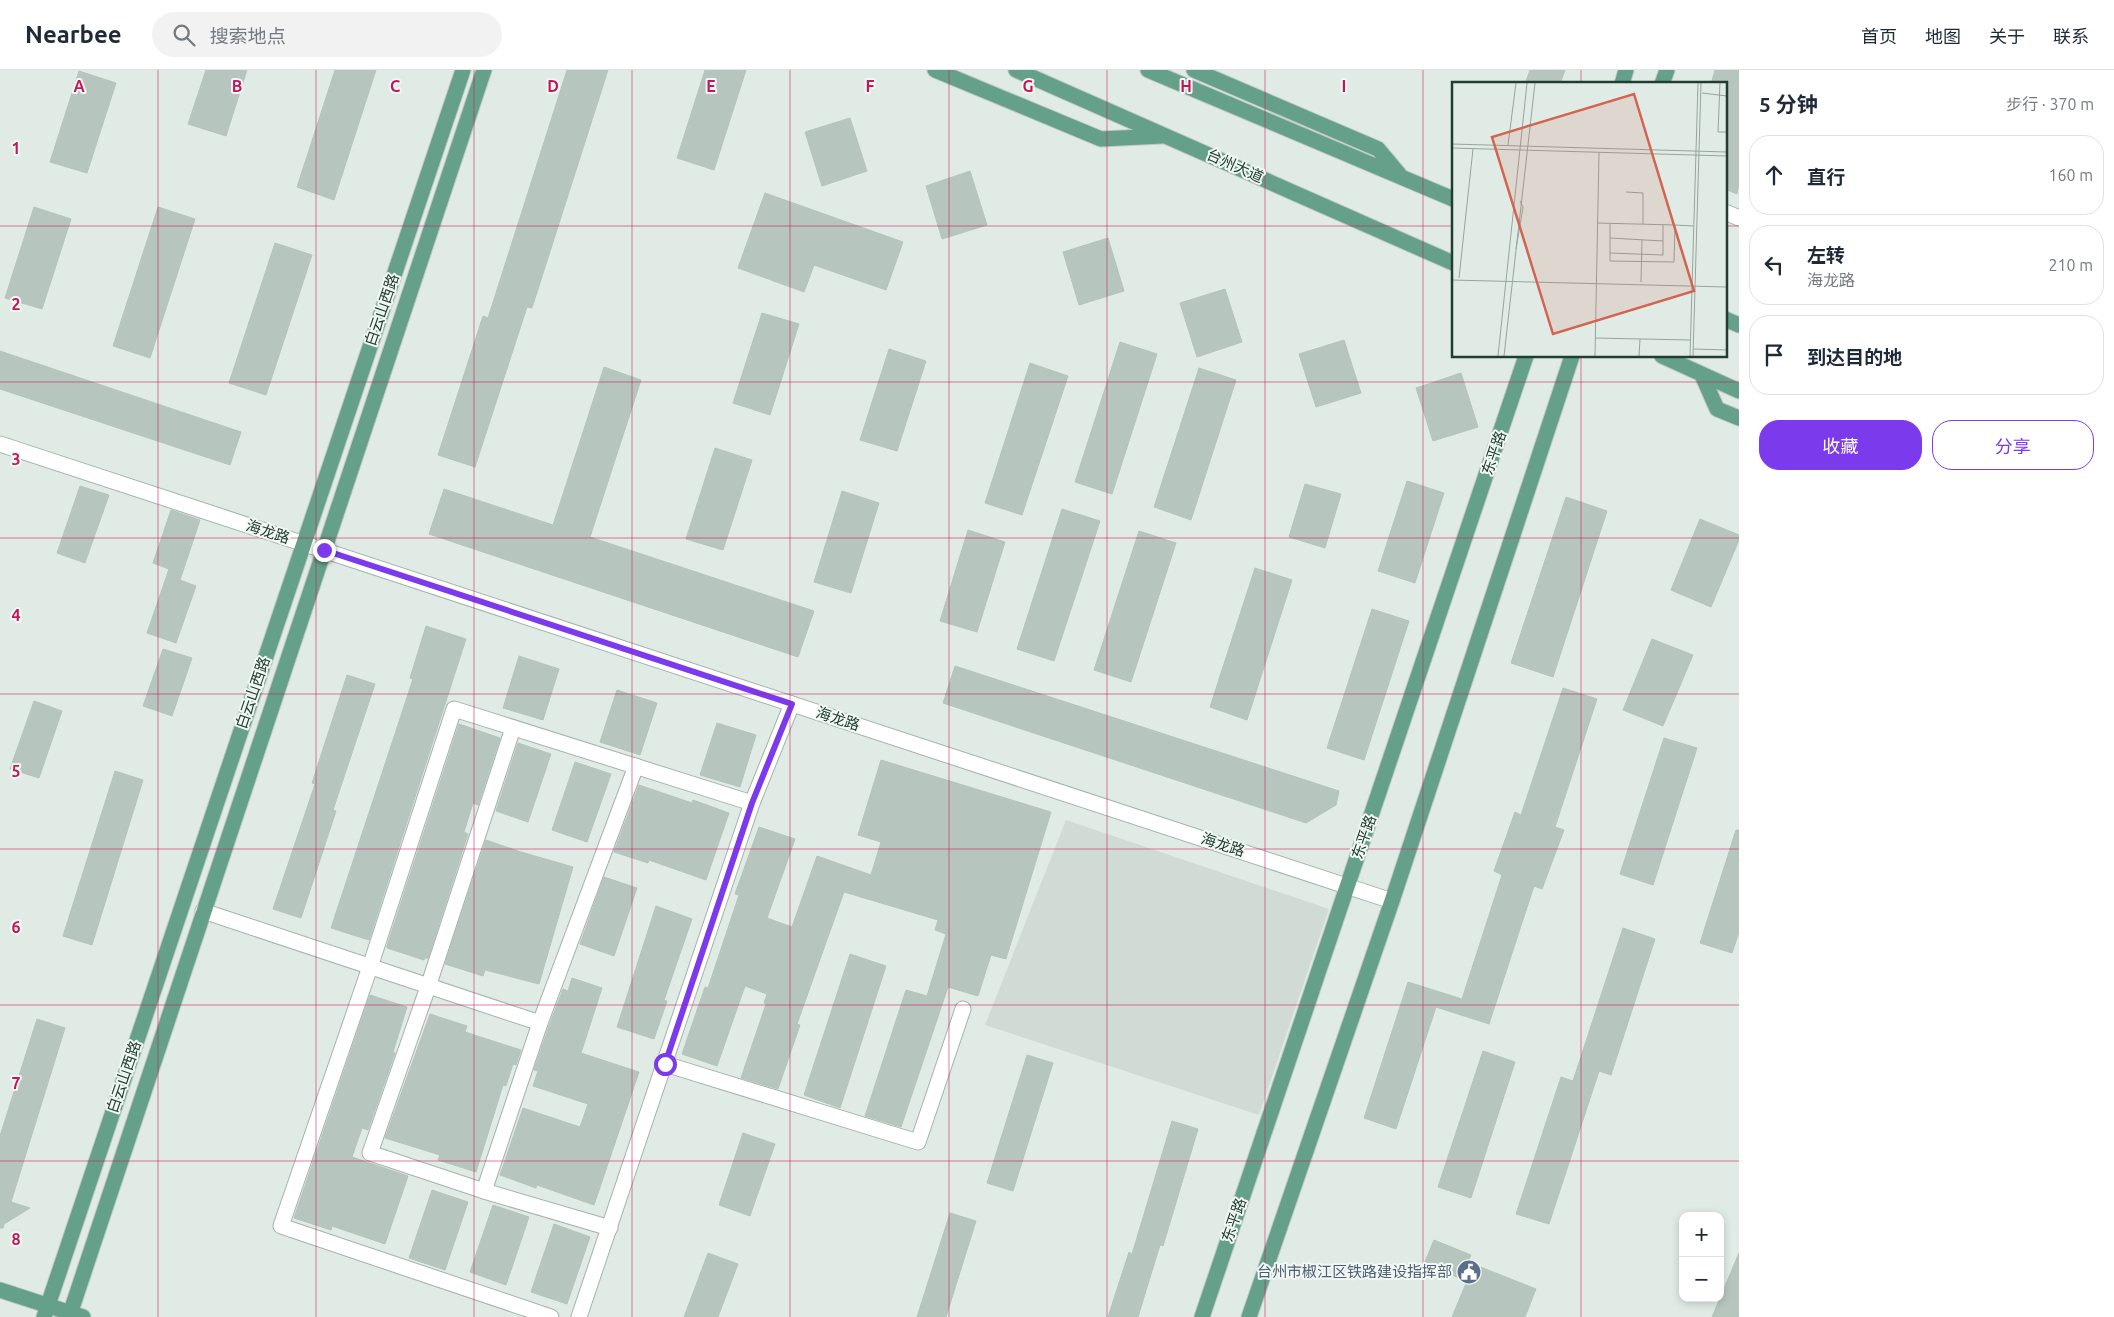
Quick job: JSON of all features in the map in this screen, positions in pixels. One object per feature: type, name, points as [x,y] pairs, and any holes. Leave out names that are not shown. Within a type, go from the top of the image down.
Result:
[{"type":"main road","name":"白云山西路","points":[[46,1311],[463,70]]},
{"type":"main road","name":"白云山西路","points":[[74,1316],[203,912],[484,70]]},
{"type":"main road","points":[[935,70],[1101,139],[1165,136]]},
{"type":"main road","name":"台州大道","points":[[1016,70],[1452,263]]},
{"type":"main road","points":[[1148,70],[1452,199]]},
{"type":"main road","points":[[1194,70],[1378,149],[1401,177]]},
{"type":"main road","points":[[1726,319],[1739,325]]},
{"type":"main road","name":"东平路","points":[[1202,1317],[1525,358]]},
{"type":"main road","points":[[1249,1317],[1392,901],[1571,358]]},
{"type":"main road","points":[[1666,358],[1739,391]]},
{"type":"main road","points":[[1702,374],[1717,409],[1739,418]]},
{"type":"main road","points":[[0,1290],[46,1311],[74,1316]]},
{"type":"street","points":[[1726,212],[1739,218]]},
{"type":"street","name":"海龙路","points":[[0,444],[1392,901]]},
{"type":"street","points":[[579,1317],[752,803],[792,704]]},
{"type":"street","points":[[551,1317],[281,1226],[370,967],[454,709],[752,803]]},
{"type":"street","points":[[513,728],[428,986],[370,1153],[484,1191],[610,1228]]},
{"type":"street","points":[[484,1191],[540,1023],[636,766]]},
{"type":"street","points":[[203,912],[540,1023]]},
{"type":"street","points":[[665,1064],[918,1142],[963,1009]]},
{"type":"shaded area","points":[[1066,820],[1329,909],[1259,1115],[985,1025]]},
{"type":"building","points":[[206,70],[247,70],[226,136],[188,124]]},
{"type":"building","points":[[335,70],[376,70],[334,200],[297,187]]},
{"type":"building","points":[[567,70],[608,70],[532,308],[527,307],[475,467],[438,455],[483,316],[488,318]]},
{"type":"building","points":[[705,70],[746,70],[714,170],[677,158]]},
{"type":"building","points":[[1530,70],[1565,70],[1561,82],[1526,82]]},
{"type":"building","points":[[1715,70],[1739,70],[1739,185],[1737,194],[1726,189],[1726,82],[1712,82]]},
{"type":"building","points":[[79,71],[116,83],[87,173],[50,162]]},
{"type":"building","points":[[850,118],[867,171],[822,186],[805,132]]},
{"type":"building","points":[[970,171],[987,225],[942,239],[926,186]]},
{"type":"building","points":[[765,193],[903,242],[886,290],[814,265],[804,292],[738,268]]},
{"type":"building","points":[[34,207],[71,219],[42,309],[5,298]]},
{"type":"building","points":[[158,207],[195,219],[150,358],[113,346]]},
{"type":"building","points":[[1108,238],[1124,291],[1079,305],[1063,252]]},
{"type":"building","points":[[275,243],[312,255],[266,395],[229,383]]},
{"type":"building","points":[[1225,289],[1242,342],[1197,357],[1180,303]]},
{"type":"building","points":[[762,313],[799,324],[770,415],[733,403]]},
{"type":"building","points":[[1344,340],[1361,393],[1316,407],[1299,354]]},
{"type":"building","points":[[1120,342],[1157,354],[1112,494],[1075,482]]},
{"type":"building","points":[[889,349],[926,361],[897,451],[860,440]]},
{"type":"building","points":[[0,351],[241,432],[230,465],[0,389]]},
{"type":"building","points":[[1030,363],[1068,376],[1022,515],[985,503]]},
{"type":"building","points":[[604,367],[641,380],[590,537],[814,611],[798,657],[429,534],[444,489],[553,525]]},
{"type":"building","points":[[1199,368],[1236,380],[1191,520],[1154,507]]},
{"type":"building","points":[[1461,373],[1478,427],[1433,441],[1416,388]]},
{"type":"building","points":[[715,448],[752,460],[723,550],[686,539]]},
{"type":"building","points":[[1407,481],[1444,493],[1415,583],[1378,571]]},
{"type":"building","points":[[1305,484],[1341,494],[1325,548],[1289,537]]},
{"type":"building","points":[[80,486],[109,495],[85,563],[57,553]]},
{"type":"building","points":[[842,491],[879,503],[851,593],[814,582]]},
{"type":"building","points":[[1566,497],[1607,511],[1553,677],[1511,663]]},
{"type":"building","points":[[1062,509],[1100,521],[1054,661],[1017,649]]},
{"type":"building","points":[[171,510],[200,520],[180,580],[196,586],[176,643],[147,633],[169,569],[153,563]]},
{"type":"building","points":[[1700,519],[1739,535],[1739,540],[1711,607],[1671,590]]},
{"type":"building","points":[[968,530],[1005,542],[977,632],[940,621]]},
{"type":"building","points":[[1139,531],[1176,543],[1131,682],[1094,670]]},
{"type":"building","points":[[1255,568],[1292,580],[1247,720],[1210,707]]},
{"type":"building","points":[[1372,609],[1409,621],[1364,760],[1327,748]]},
{"type":"building","points":[[426,626],[466,639],[369,940],[331,928],[413,679],[410,678]]},
{"type":"building","points":[[1652,639],[1693,655],[1663,726],[1623,710]]},
{"type":"building","points":[[163,649],[192,658],[172,716],[143,706]]},
{"type":"building","points":[[519,656],[559,669],[543,720],[503,708]]},
{"type":"building","points":[[955,666],[1339,791],[1336,805],[1306,823],[943,703]]},
{"type":"building","points":[[347,675],[375,684],[333,810],[336,811],[301,918],[273,909],[315,784],[312,783]]},
{"type":"building","points":[[1563,688],[1597,699],[1555,827],[1564,830],[1542,889],[1534,886],[1489,1024],[1436,1007],[1396,1129],[1364,1118],[1408,982],[1462,999],[1502,875],[1494,871],[1515,812],[1521,815]]},
{"type":"building","points":[[617,690],[657,703],[640,755],[600,742]]},
{"type":"building","points":[[34,701],[62,711],[39,778],[10,769]]},
{"type":"building","points":[[717,723],[756,735],[740,787],[700,775]]},
{"type":"building","points":[[459,724],[500,738],[478,805],[473,803],[464,832],[468,834],[428,958],[424,960],[387,948],[387,946]]},
{"type":"building","points":[[1664,738],[1697,748],[1653,885],[1620,874]]},
{"type":"building","points":[[518,743],[551,754],[528,822],[496,811]]},
{"type":"building","points":[[881,760],[1051,812],[1006,959],[991,955],[978,996],[948,987],[901,1127],[865,1116],[906,990],[927,996],[946,934],[935,930],[938,920],[844,892],[797,1024],[800,1025],[778,1089],[741,1078],[766,1004],[764,1003],[767,994],[745,986],[717,1066],[682,1054],[705,987],[708,988],[739,895],[735,894],[759,827],[795,839],[767,918],[792,927],[817,856],[871,875],[881,842],[858,835]]},
{"type":"building","points":[[575,762],[611,774],[587,842],[552,830]]},
{"type":"building","points":[[115,771],[143,780],[92,945],[63,936]]},
{"type":"building","points":[[639,785],[692,803],[693,800],[729,813],[706,880],[649,860],[648,863],[614,852]]},
{"type":"building","points":[[1736,830],[1739,830],[1739,932],[1732,953],[1700,943]]},
{"type":"building","points":[[486,840],[573,867],[539,984],[485,970],[483,976],[445,964]]},
{"type":"building","points":[[604,877],[637,888],[614,956],[580,944]]},
{"type":"building","points":[[656,906],[692,919],[664,1000],[667,1001],[654,1039],[617,1027]]},
{"type":"building","points":[[1623,928],[1655,939],[1611,1075],[1599,1071],[1549,1224],[1516,1214],[1561,1077],[1573,1081]]},
{"type":"building","points":[[850,954],[886,966],[840,1108],[804,1095]]},
{"type":"building","points":[[572,978],[602,988],[581,1053],[639,1072],[594,1205],[537,1185],[536,1188],[500,1175],[523,1108],[580,1127],[588,1104],[533,1086],[538,1071],[534,1070],[549,1026],[563,989],[568,991]]},
{"type":"building","points":[[370,995],[407,1007],[393,1052],[395,1053],[368,1130],[362,1128],[352,1157],[408,1176],[385,1244],[332,1226],[331,1230],[294,1218]]},
{"type":"building","points":[[430,1014],[467,1026],[465,1032],[521,1050],[516,1065],[513,1064],[506,1086],[503,1085],[476,1172],[438,1160],[440,1155],[385,1138]]},
{"type":"building","points":[[37,1019],[65,1028],[11,1202],[30,1208],[4,1224],[3,1228],[0,1228],[0,1136]]},
{"type":"building","points":[[1483,1051],[1515,1062],[1471,1198],[1438,1187]]},
{"type":"building","points":[[1027,1055],[1053,1063],[1013,1191],[987,1183]]},
{"type":"building","points":[[1172,1121],[1198,1129],[1163,1246],[1160,1245],[1138,1317],[1108,1317],[1129,1252],[1132,1254]]},
{"type":"building","points":[[743,1133],[775,1144],[750,1216],[719,1205]]},
{"type":"building","points":[[432,1190],[468,1202],[445,1270],[409,1258]]},
{"type":"building","points":[[493,1205],[529,1217],[506,1285],[470,1272]]},
{"type":"building","points":[[950,1213],[976,1221],[946,1317],[917,1317]]},
{"type":"building","points":[[554,1224],[590,1237],[567,1304],[531,1292]]},
{"type":"building","name":"台州市椒江区铁路建设指挥部","points":[[1434,1240],[1471,1255],[1468,1262],[1536,1289],[1525,1317],[1452,1317],[1467,1281],[1424,1264]]},
{"type":"building","points":[[708,1253],[738,1264],[718,1317],[684,1317]]},
{"type":"building","points":[[1739,1253],[1739,1317],[1712,1317],[1718,1302],[1724,1302],[1724,1289]]},
{"type":"place","name":"台州市椒江区铁路建设指挥部","points":[[1469,1272]]},
{"type":"route","points":[[324,550],[792,704],[752,803],[665,1064]]}]
